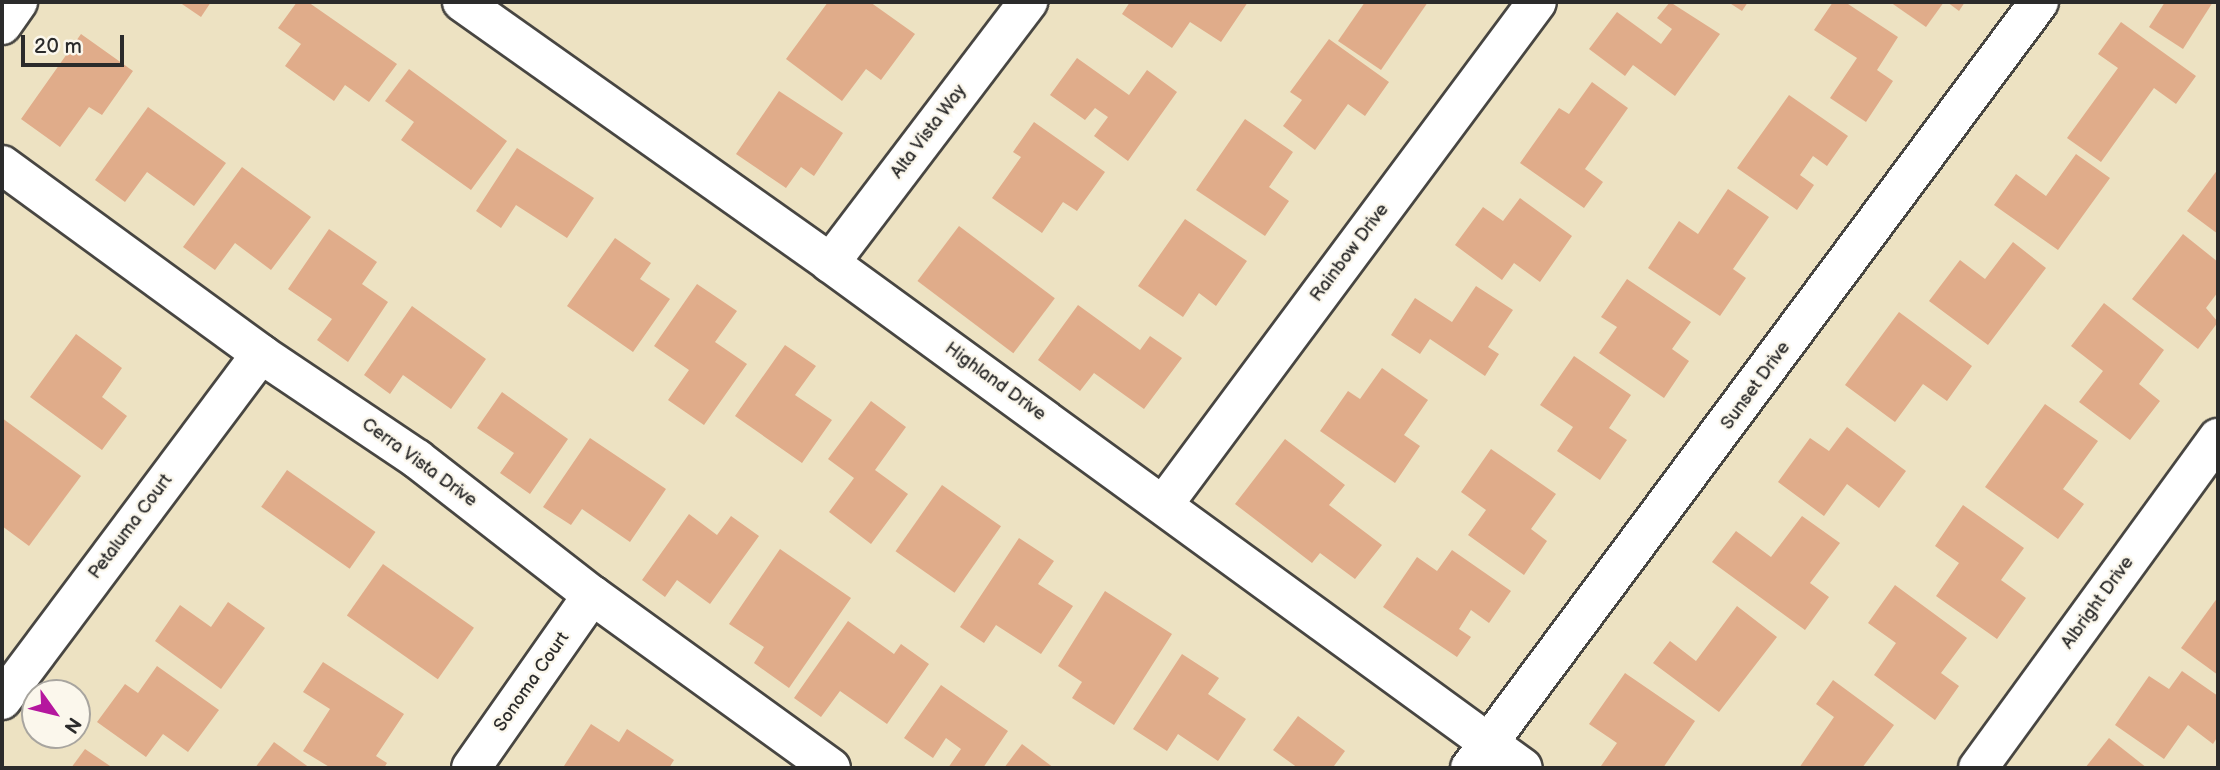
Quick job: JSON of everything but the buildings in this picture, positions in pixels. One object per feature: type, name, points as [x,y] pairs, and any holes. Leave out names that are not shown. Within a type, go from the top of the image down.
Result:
[{"type":"street","points":[[2,25],[18,2]]},
{"type":"street","name":"Highland Drive","points":[[462,2],[1164,504],[1480,756],[1523,768]]},
{"type":"street","name":"Alta Vista Way","points":[[830,263],[1028,2]]},
{"type":"street","name":"Rainbow Drive","points":[[1164,504],[1537,2]]},
{"type":"street","name":"Sunset Drive","points":[[1480,756],[2039,2]]},
{"type":"street","name":"Cerra Vista Drive","points":[[2,165],[261,354],[417,458],[592,595],[831,768]]},
{"type":"street","name":"Petaluma Court","points":[[2,699],[261,354]]},
{"type":"street","name":"Albright Drive","points":[[1978,768],[2218,438]]},
{"type":"street","name":"Sonoma Court","points":[[471,768],[592,595]]}]
